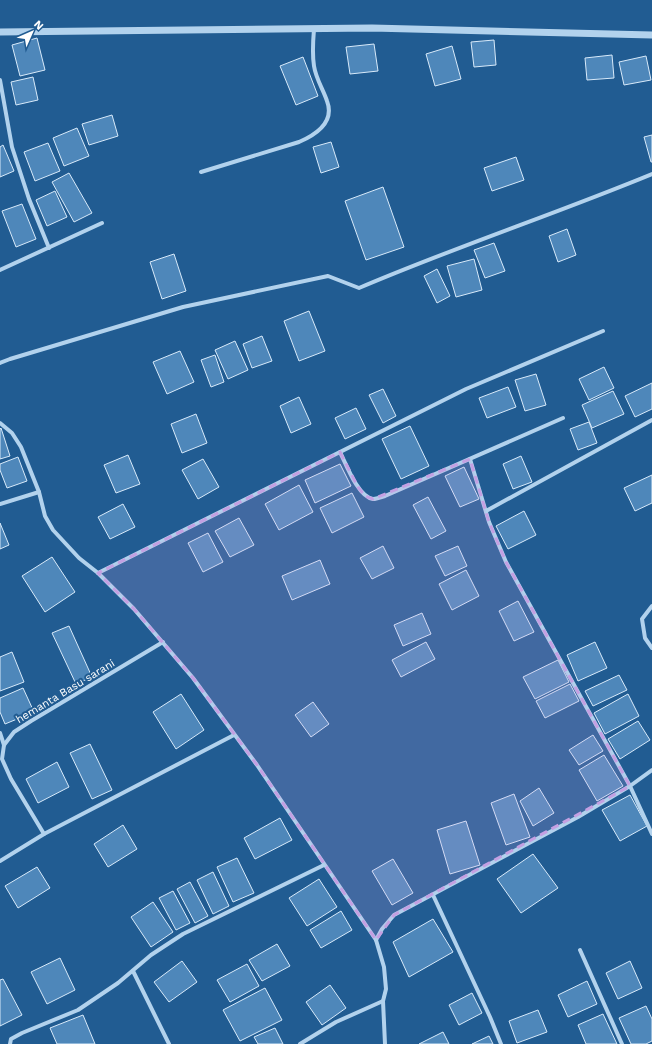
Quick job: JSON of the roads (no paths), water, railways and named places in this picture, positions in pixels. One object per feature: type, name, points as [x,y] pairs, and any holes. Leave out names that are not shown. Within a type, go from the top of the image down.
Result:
[{"type":"street","points":[[0,32],[372,28],[652,35]]},
{"type":"street","points":[[201,172],[299,142],[311,136],[327,121],[329,112],[328,102],[317,78],[314,66],[314,29]]},
{"type":"street","points":[[0,80],[12,147],[24,186],[49,248]]},
{"type":"street","points":[[0,363],[10,358],[183,307],[328,276],[358,288],[513,226],[590,199],[652,174]]},
{"type":"street","points":[[0,270],[102,223]]},
{"type":"street","points":[[98,573],[466,389],[603,331]]},
{"type":"street","points":[[340,452],[365,496],[374,499],[385,496],[563,418]]},
{"type":"street","points":[[486,511],[652,420]]},
{"type":"street","points":[[0,423],[12,433],[21,447],[39,492],[45,516],[53,530],[79,558],[98,573],[134,609],[193,678],[257,765],[376,940],[384,967],[386,989],[383,1001],[385,1044]]},
{"type":"street","points":[[470,459],[496,540],[520,589],[630,786],[652,834]]},
{"type":"street","points":[[0,504],[39,492]]},
{"type":"street","points":[[652,606],[642,619],[645,638],[652,648]]},
{"type":"street","name":"hemanta Basu sarani","points":[[4,745],[14,732],[163,642]]},
{"type":"street","points":[[0,733],[4,745],[2,760],[11,779],[44,834]]},
{"type":"street","points":[[0,861],[44,834],[234,735]]},
{"type":"street","points":[[376,940],[382,929],[394,915],[578,817],[630,786],[652,770]]},
{"type":"street","points":[[10,1044],[11,1039],[22,1033],[78,1010],[118,983],[151,955],[183,934],[324,865]]},
{"type":"street","points":[[433,895],[490,1017],[501,1044]]},
{"type":"street","points":[[580,950],[622,1044]]},
{"type":"street","points":[[133,971],[168,1044]]},
{"type":"street","points":[[300,1044],[336,1022],[383,1001]]}]
